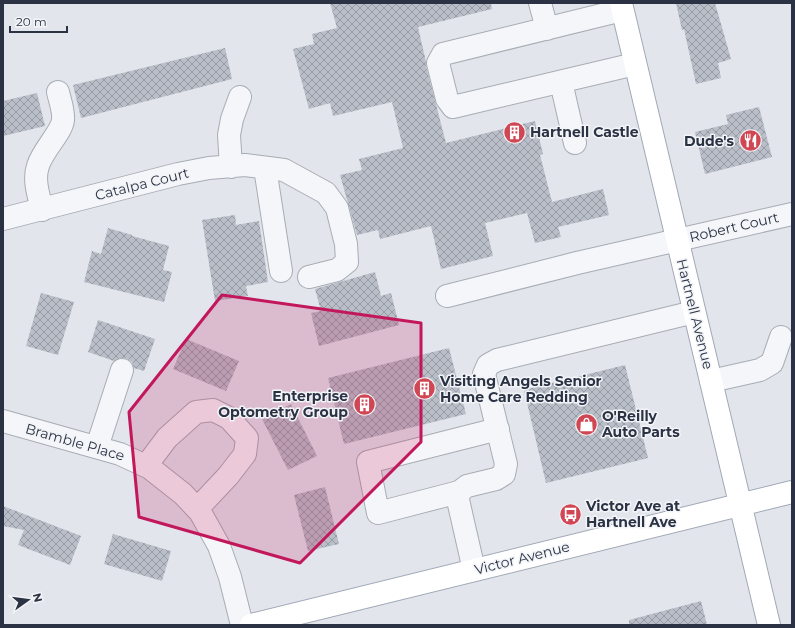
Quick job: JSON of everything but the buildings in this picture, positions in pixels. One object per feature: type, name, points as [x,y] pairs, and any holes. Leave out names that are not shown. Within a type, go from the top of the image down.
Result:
[{"type":"main road","name":"Hartnell Avenue","points":[[621,6],[769,625]]},
{"type":"main road","name":"Victor Avenue","points":[[251,625],[792,492]]},
{"type":"street","points":[[540,3],[547,29]]},
{"type":"street","points":[[621,6],[547,29],[443,54],[438,63],[447,99],[453,107],[635,64]]},
{"type":"street","points":[[560,82],[575,143]]},
{"type":"street","points":[[42,210],[36,182],[37,168],[43,153],[60,130],[63,120],[58,92]]},
{"type":"street","points":[[231,167],[229,135],[232,119],[240,97]]},
{"type":"street","name":"Catalpa Court","points":[[3,219],[178,174],[209,168],[245,166],[274,169]]},
{"type":"street","points":[[281,271],[274,169],[326,193],[337,208],[346,244],[347,262],[337,270],[309,277]]},
{"type":"street","name":"Robert Court","points":[[447,296],[577,263],[792,214]]},
{"type":"street","points":[[498,429],[368,462],[378,512],[459,492],[467,486],[496,479],[504,474],[506,464],[498,429],[484,374],[488,365],[497,360],[694,312]]},
{"type":"street","points":[[711,381],[760,370],[772,363],[781,337]]},
{"type":"street","points":[[97,448],[122,370]]},
{"type":"street","points":[[146,466],[167,438],[196,412],[213,410],[229,418],[247,438],[245,454],[228,476],[197,509]]},
{"type":"street","name":"Bramble Place","points":[[3,421],[120,454],[150,468],[183,494],[197,509],[219,546],[230,577],[242,625]]},
{"type":"street","points":[[459,492],[458,500],[474,570]]},
{"type":"highlighted area","points":[[222,295],[421,323],[421,442],[300,563],[139,517],[129,412]]},
{"type":"place","name":"Hartnell Castle","points":[[514,132]]},
{"type":"place","name":"Dude's","points":[[750,141]]},
{"type":"place","name":"Visiting Angels Senior Home Care Redding","points":[[425,389]]},
{"type":"place","name":"Enterprise Optometry Group","points":[[364,404]]},
{"type":"place","name":"O'Reilly Auto Parts","points":[[586,424]]},
{"type":"place","name":"Victor Ave at Hartnell Ave","points":[[570,514]]}]
